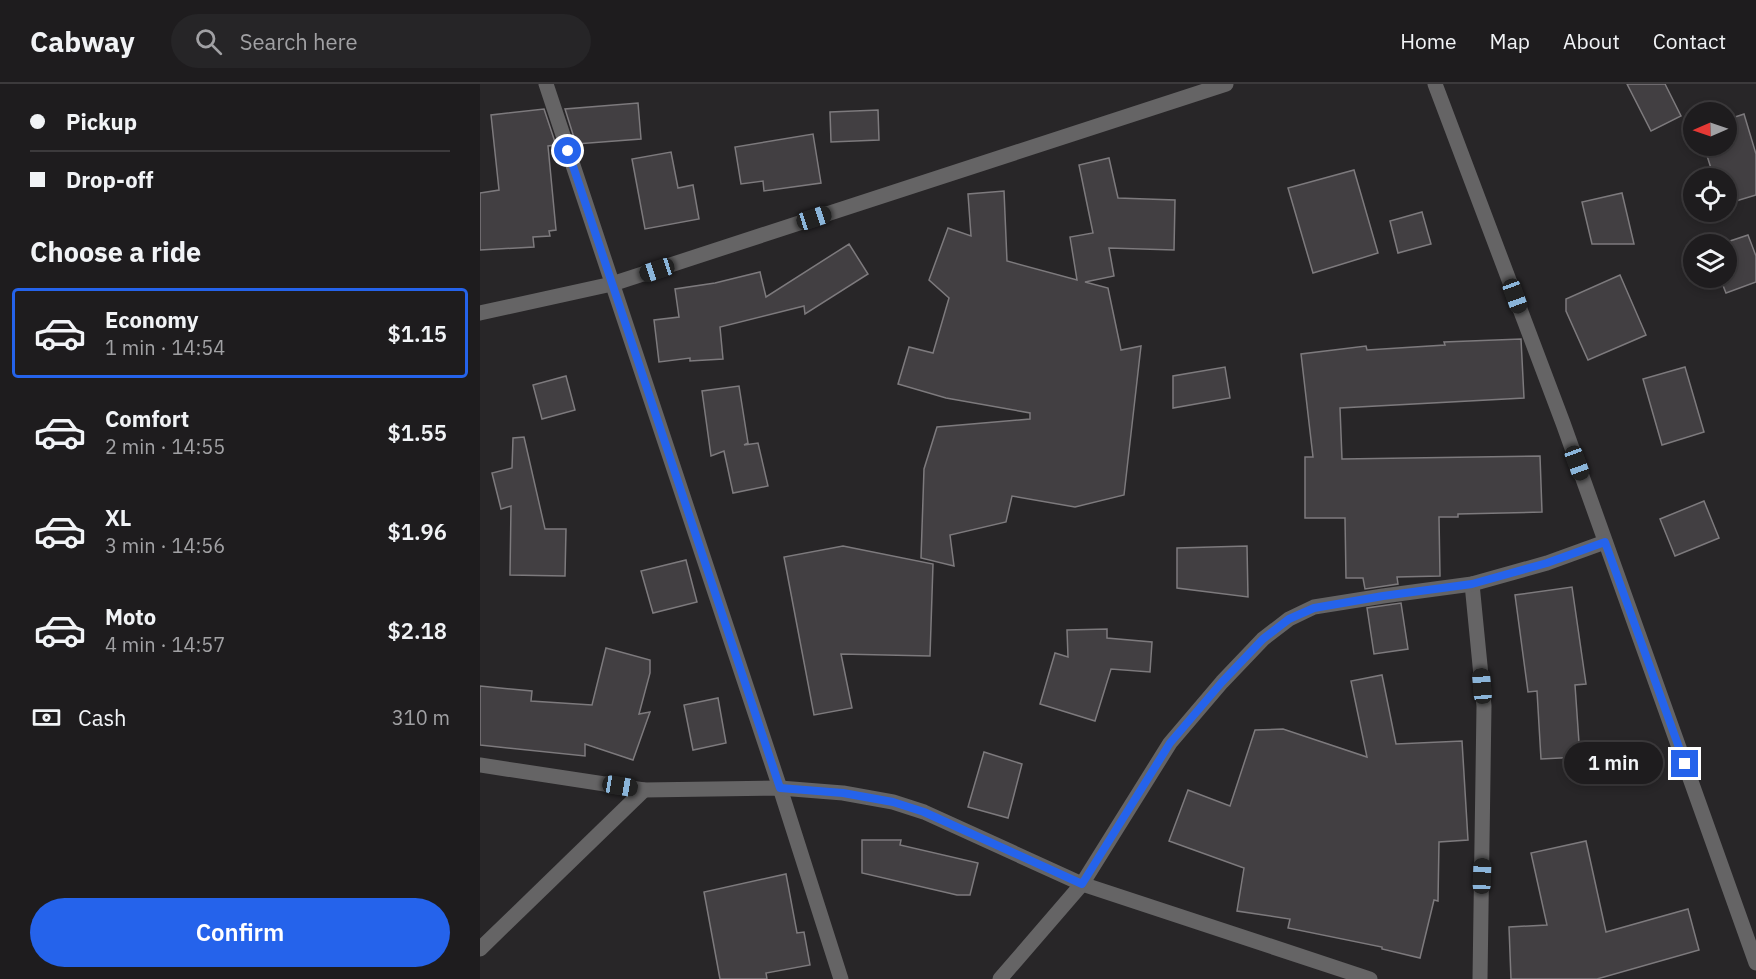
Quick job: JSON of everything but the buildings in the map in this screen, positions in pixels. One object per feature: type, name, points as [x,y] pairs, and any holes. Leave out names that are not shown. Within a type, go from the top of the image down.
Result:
[{"type":"street","points":[[546,84],[780,788],[841,979]]},
{"type":"street","points":[[480,313],[612,285],[1226,84]]},
{"type":"street","points":[[1434,84],[1559,412],[1756,963]]},
{"type":"street","points":[[1000,979],[1082,884],[1170,743],[1222,682],[1263,639],[1289,619],[1314,608],[1472,584],[1547,563],[1605,542]]},
{"type":"street","points":[[1472,584],[1484,706],[1484,832],[1480,979]]},
{"type":"street","points":[[480,765],[644,790],[780,788],[843,793],[893,802],[924,812],[1082,884],[1370,979]]},
{"type":"street","points":[[480,949],[644,790]]},
{"type":"route","points":[[568,151],[780,788],[843,793],[893,802],[924,812],[1082,884],[1170,743],[1222,682],[1263,639],[1289,619],[1314,608],[1472,584],[1547,563],[1605,542],[1685,764]]}]
